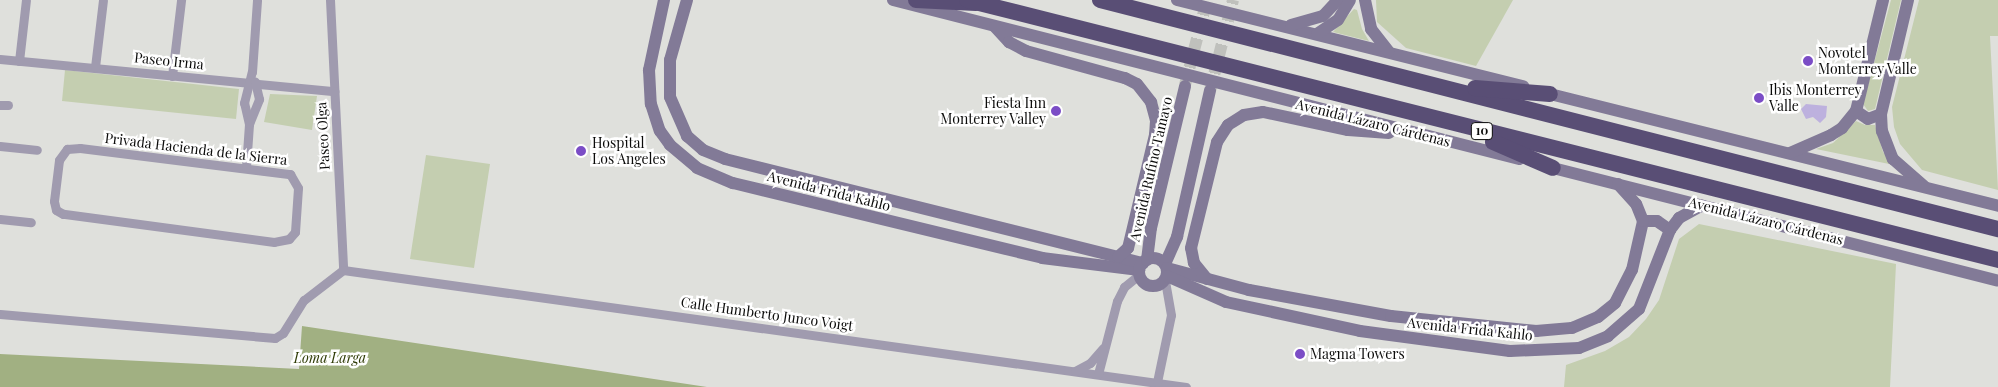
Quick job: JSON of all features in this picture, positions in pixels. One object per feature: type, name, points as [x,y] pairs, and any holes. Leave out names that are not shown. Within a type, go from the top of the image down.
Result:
[{"type":"highway","name":"Avenida Lázaro Cárdenas","points":[[916,0],[974,2],[1998,260]]},
{"type":"highway","name":"10","points":[[1100,0],[1998,229]]},
{"type":"highway","points":[[1433,85],[1550,94]]},
{"type":"highway","points":[[1428,117],[1553,168]]},
{"type":"street","points":[[19,61],[26,0]]},
{"type":"street","points":[[95,67],[103,0]]},
{"type":"street","points":[[172,76],[181,0]]},
{"type":"street","points":[[249,124],[258,106],[252,84],[256,0]]},
{"type":"street","name":"Paseo Olga","points":[[330,0],[343,270]]},
{"type":"street","name":"Avenida Frida Kahlo","points":[[664,0],[649,70],[649,96],[660,131],[686,161],[733,183],[1042,258],[1142,267]]},
{"type":"street","name":"Avenida Frida Kahlo","points":[[687,0],[670,60],[670,97],[687,136],[703,150],[724,159],[1118,257],[1142,267]]},
{"type":"street","name":"Avenida Lázaro Cárdenas","points":[[893,0],[1412,134],[1998,280]]},
{"type":"street","points":[[1177,0],[1388,51],[1550,94],[1998,206]]},
{"type":"street","points":[[1284,26],[1315,20],[1338,0]]},
{"type":"street","points":[[1317,34],[1338,20],[1350,0]]},
{"type":"street","points":[[1365,0],[1370,29],[1388,51]]},
{"type":"street","points":[[1790,153],[1842,128],[1856,111],[1883,0]]},
{"type":"street","points":[[1908,0],[1880,114],[1888,152],[1900,167],[1931,190]]},
{"type":"street","points":[[995,27],[1009,42],[1026,51],[1125,78],[1137,84],[1150,102],[1156,121],[1155,135],[1128,248],[1118,257]]},
{"type":"street","name":"Paseo Irma","points":[[0,59],[334,91]]},
{"type":"street","points":[[246,167],[249,124],[244,103],[252,84]]},
{"type":"street","name":"Avenida Rufino Tamayo","points":[[1142,267],[1185,86]]},
{"type":"street","points":[[1157,382],[1171,315],[1166,272],[1177,236],[1210,91]]},
{"type":"street","points":[[1856,111],[1868,119],[1880,114]]},
{"type":"street","points":[[1207,279],[1194,263],[1191,248],[1218,142],[1222,132],[1236,119],[1262,112],[1348,130],[1412,134]]},
{"type":"street","points":[[0,146],[37,150]]},
{"type":"street","name":"Privada Hacienda de la Sierra","points":[[67,149],[246,167],[285,172],[295,178],[298,188],[296,228],[289,239],[274,242],[69,216],[54,206],[59,160],[67,149]]},
{"type":"street","points":[[1618,184],[1636,204],[1643,221],[1657,221],[1670,230]]},
{"type":"street","name":"Avenida Frida Kahlo","points":[[1166,272],[1226,302],[1360,331],[1456,345],[1544,351],[1578,348],[1608,336],[1639,309],[1670,230],[1679,218],[1702,205]]},
{"type":"street","points":[[0,219],[31,222]]},
{"type":"street","name":"Avenida Frida Kahlo","points":[[1166,272],[1207,279],[1249,290],[1391,316],[1536,331],[1572,328],[1598,317],[1622,293],[1632,270],[1643,221]]},
{"type":"street","points":[[1042,258],[1055,252],[1062,243]]},
{"type":"street","points":[[1098,374],[1117,301],[1124,287],[1142,267],[1154,258],[1166,272]]},
{"type":"street","points":[[1142,267],[1144,283],[1152,286],[1166,272]]},
{"type":"street","points":[[0,314],[270,338],[284,333],[297,308],[343,270]]},
{"type":"street","name":"Calle Humberto Junco Voigt","points":[[343,270],[1186,387]]},
{"type":"street","points":[[1226,302],[1232,294],[1249,290]]},
{"type":"street","points":[[1075,371],[1090,363],[1104,346]]},
{"type":"green space","points":[[1376,0],[1513,0],[1476,66],[1406,48],[1377,22]]},
{"type":"green space","points":[[1891,0],[1901,0],[1875,109],[1868,111],[1863,104]]},
{"type":"green space","points":[[1919,0],[1998,0],[1998,36],[1990,36],[1998,190],[1922,170],[1900,144],[1894,127],[1892,107]]},
{"type":"green space","points":[[1354,9],[1357,10],[1362,29],[1369,41],[1333,32]]},
{"type":"green space","points":[[65,70],[239,89],[236,119],[62,101]]},
{"type":"green space","points":[[270,94],[317,96],[312,130],[264,122]]},
{"type":"green space","points":[[1856,121],[1865,125],[1875,125],[1883,152],[1894,165],[1816,149],[1833,143]]},
{"type":"green space","points":[[426,155],[490,164],[474,268],[410,259]]},
{"type":"green space","points":[[1699,224],[1896,264],[1890,387],[1564,387],[1566,365],[1605,351],[1629,337],[1646,319],[1659,300],[1679,239]]},
{"type":"green space","name":"Loma Larga","points":[[302,326],[707,387],[0,387],[0,354],[299,369]]},
{"type":"shaded area","points":[[1806,104],[1827,106],[1826,117],[1820,123],[1813,117],[1806,119],[1801,109]]},
{"type":"tunnel","points":[[1185,85],[1207,0]]},
{"type":"tunnel","points":[[1210,91],[1233,0]]},
{"type":"place","name":"Novotel Monterrey Valle","points":[[1808,61]]},
{"type":"place","name":"Ibis Monterrey Valle","points":[[1759,98]]},
{"type":"place","name":"Fiesta Inn Monterrey Valley","points":[[1056,111]]},
{"type":"place","name":"Hospital Los Angeles","points":[[581,151]]},
{"type":"place","name":"Magma Towers","points":[[1300,354]]}]
